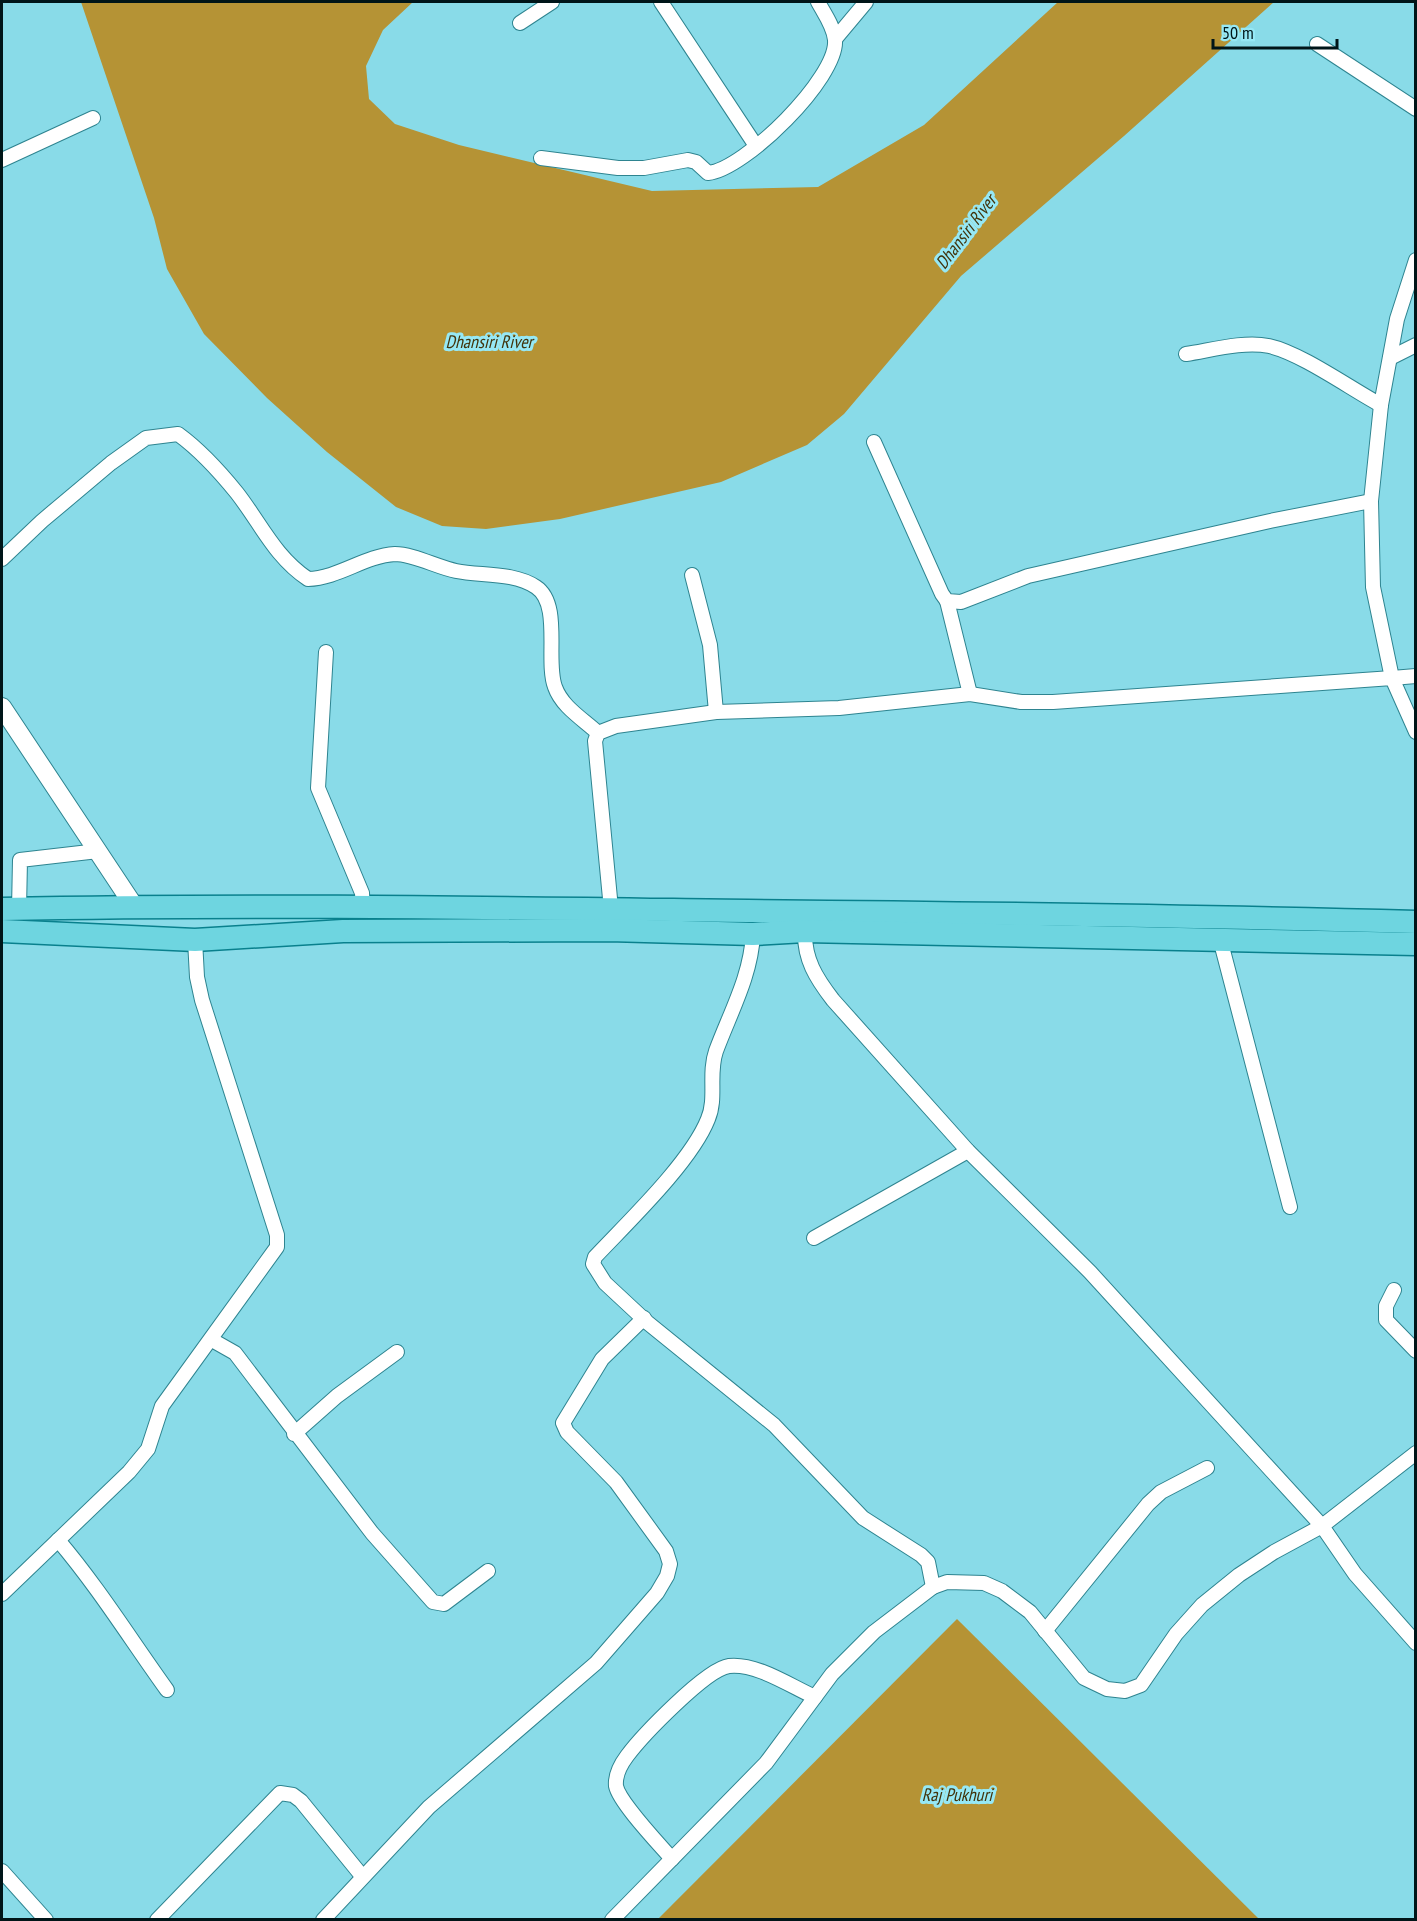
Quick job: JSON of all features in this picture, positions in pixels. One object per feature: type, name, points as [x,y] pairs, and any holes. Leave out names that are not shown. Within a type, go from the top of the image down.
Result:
[{"type":"main road","points":[[10,909],[134,906],[611,909],[1164,915],[1416,922]]},
{"type":"main road","points":[[2,931],[195,940],[343,931],[609,930],[753,934],[805,931],[1416,944]]},
{"type":"street","points":[[520,23],[552,2]]},
{"type":"street","points":[[661,2],[756,146]]},
{"type":"street","points":[[541,158],[618,168],[644,168],[688,160],[696,162],[708,173],[720,169],[756,146],[789,118],[825,72],[834,53],[835,39],[819,2]]},
{"type":"street","points":[[835,39],[866,2]]},
{"type":"street","points":[[1317,44],[1416,109]]},
{"type":"street","points":[[2,160],[93,118]]},
{"type":"street","points":[[1416,260],[1397,319],[1381,405],[1371,501],[1373,587],[1392,678],[1416,732]]},
{"type":"street","points":[[1186,354],[1251,345],[1270,347],[1291,354],[1381,405]]},
{"type":"street","points":[[1390,358],[1416,345]]},
{"type":"street","points":[[2,560],[42,520],[111,463],[146,438],[178,435],[195,446],[237,493],[278,554],[308,579],[325,578],[384,556],[396,554],[408,555],[421,562],[456,571],[504,577],[537,587],[546,599],[550,615],[554,686],[565,705],[598,733]]},
{"type":"street","points":[[874,442],[947,601],[970,694]]},
{"type":"street","points":[[947,601],[961,602],[1028,576],[1270,521],[1371,501]]},
{"type":"street","points":[[692,575],[710,645],[716,712]]},
{"type":"street","points":[[326,652],[318,788],[362,893],[363,908]]},
{"type":"street","points":[[598,733],[616,726],[716,712],[839,708],[970,694],[1021,702],[1053,702],[1416,676]]},
{"type":"street","points":[[2,707],[134,906]]},
{"type":"street","points":[[598,733],[595,750],[611,909]]},
{"type":"street","points":[[10,909],[20,860],[98,852]]},
{"type":"street","points":[[805,931],[804,944],[813,974],[968,1151],[1090,1272],[1322,1526],[1355,1574],[1416,1643]]},
{"type":"street","points":[[753,934],[752,954],[747,976],[715,1055],[710,1076],[712,1104],[705,1126],[689,1154],[595,1257],[593,1264],[605,1283],[644,1318],[774,1425],[863,1518],[921,1555],[928,1562],[933,1587]]},
{"type":"street","points":[[1220,939],[1290,1207]]},
{"type":"street","points":[[2,1594],[129,1472],[148,1449],[162,1406],[212,1340],[277,1247],[277,1235],[202,1000],[197,977],[195,940]]},
{"type":"street","points":[[814,1238],[968,1151]]},
{"type":"street","points":[[1394,1290],[1386,1306],[1386,1320],[1416,1351]]},
{"type":"street","points":[[323,1920],[429,1807],[596,1664],[657,1593],[667,1576],[670,1563],[666,1551],[616,1482],[567,1432],[562,1423],[602,1359],[644,1318]]},
{"type":"street","points":[[212,1340],[235,1353],[294,1434],[372,1533],[433,1602],[444,1604],[488,1571]]},
{"type":"street","points":[[294,1434],[337,1396],[397,1352]]},
{"type":"street","points":[[612,1920],[766,1763],[832,1674],[874,1632],[933,1587],[947,1582],[984,1583],[1002,1591],[1030,1612],[1084,1678],[1107,1689],[1125,1691],[1142,1685],[1176,1634],[1221,1590],[1274,1552],[1322,1526],[1416,1454]]},
{"type":"street","points":[[1045,1631],[1148,1504],[1161,1492],[1207,1468]]},
{"type":"street","points":[[58,1540],[87,1574],[103,1602],[167,1690]]},
{"type":"street","points":[[672,1858],[623,1799],[616,1786],[617,1772],[627,1756],[697,1684],[716,1670],[729,1666],[747,1667],[815,1697]]},
{"type":"street","points":[[157,1920],[280,1793],[293,1795],[301,1801],[362,1876]]},
{"type":"street","points":[[2,1871],[46,1920]]},
{"type":"water","name":"Dhansiri River","points":[[81,2],[413,2],[383,30],[366,66],[369,99],[395,124],[459,145],[652,191],[818,187],[924,125],[1058,2],[1274,2],[1124,136],[961,276],[844,414],[807,445],[721,482],[560,519],[486,529],[442,526],[396,507],[327,452],[267,398],[204,334],[167,269],[154,218]]},
{"type":"water","name":"Raj Pukhuri","points":[[957,1619],[1259,1919],[658,1919]]}]
